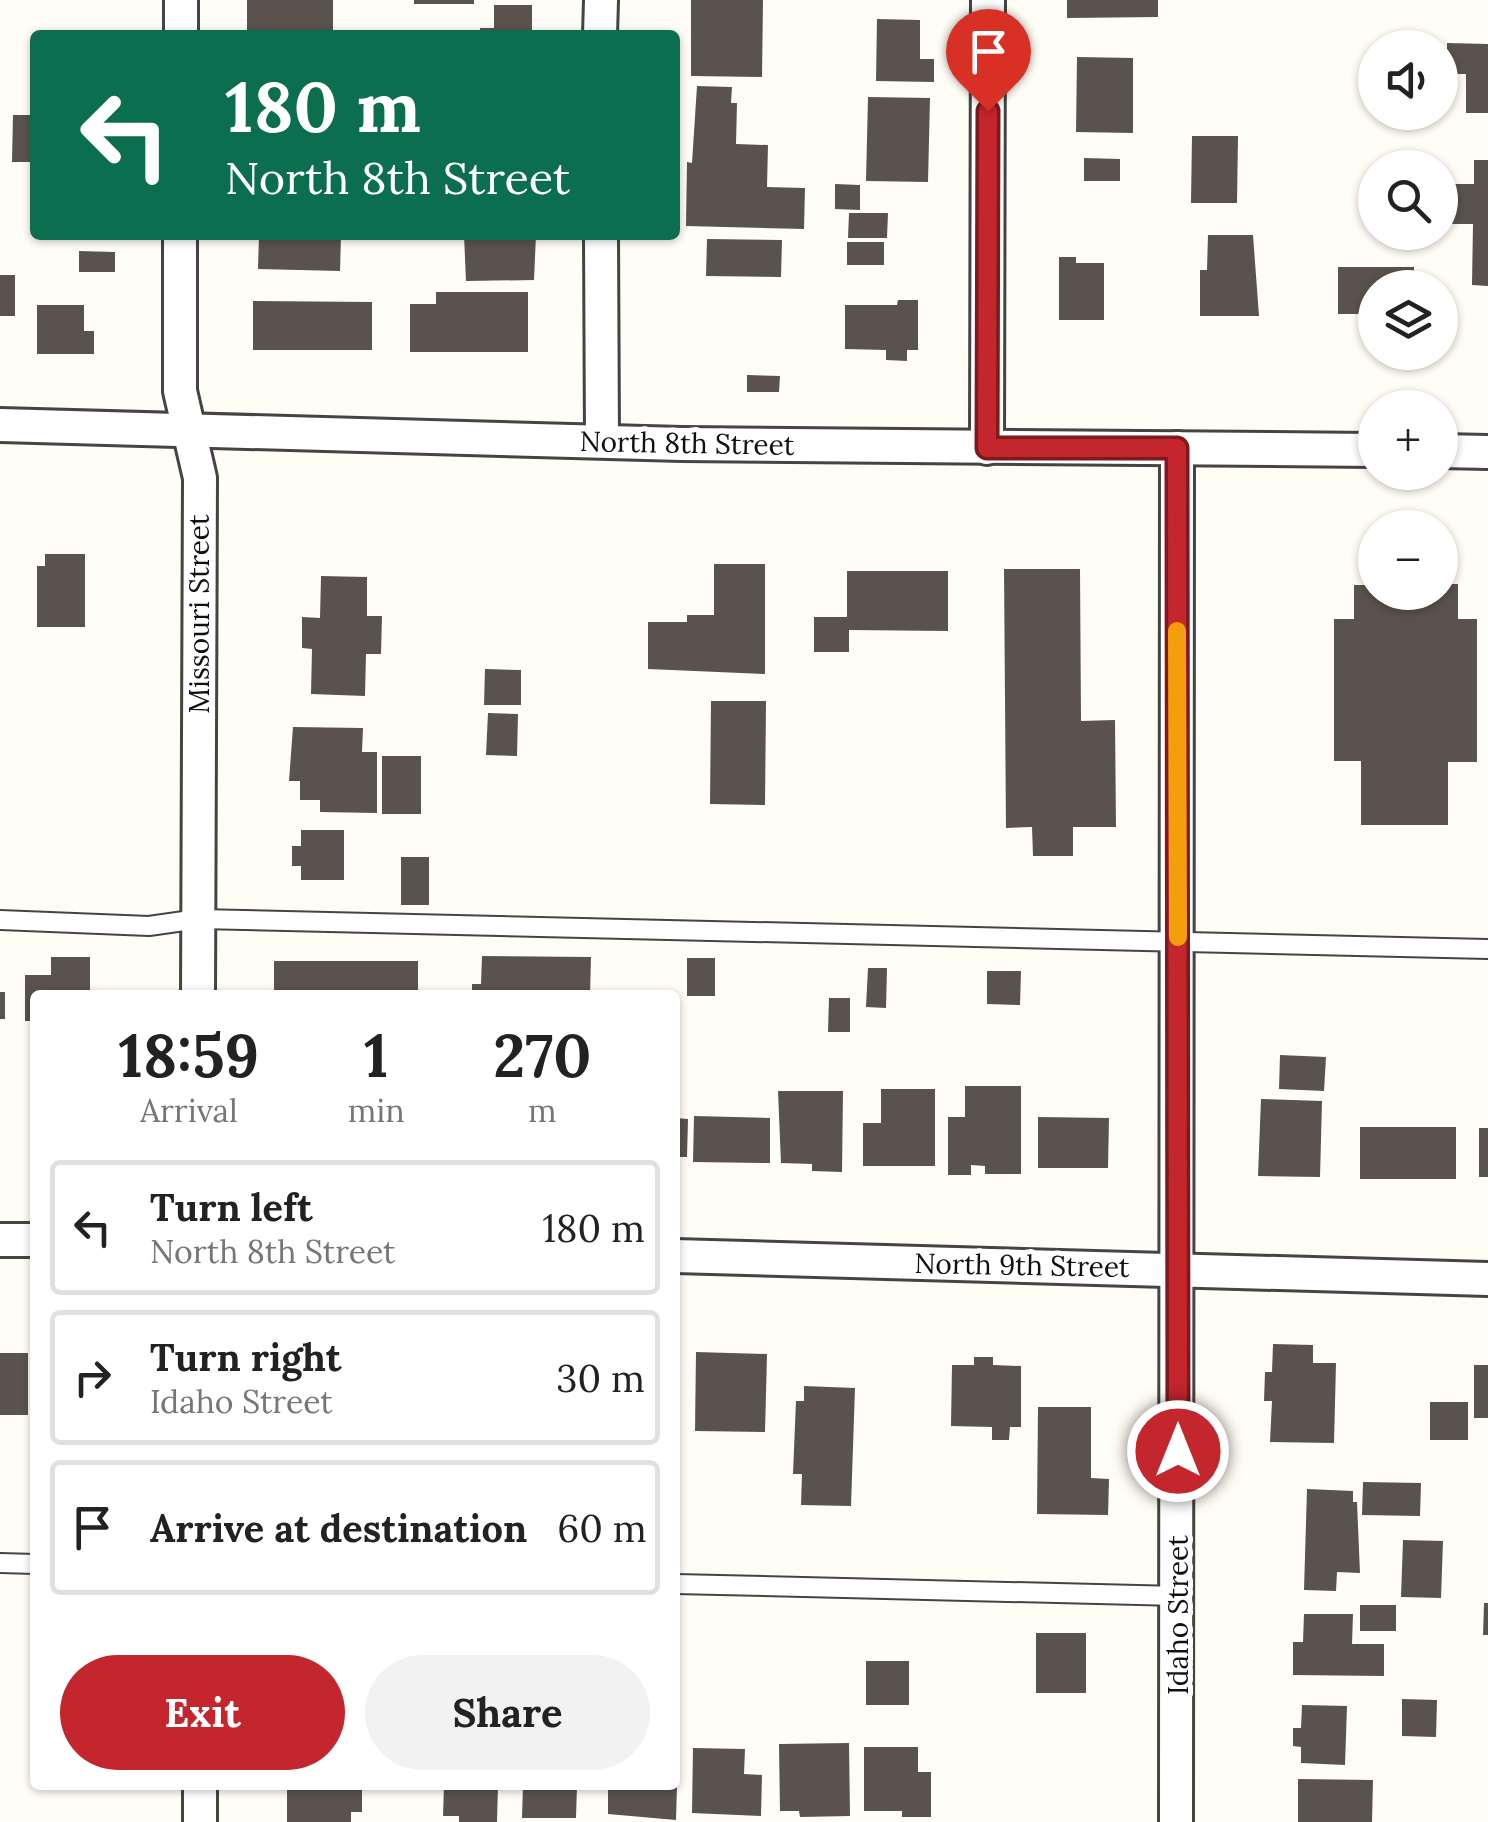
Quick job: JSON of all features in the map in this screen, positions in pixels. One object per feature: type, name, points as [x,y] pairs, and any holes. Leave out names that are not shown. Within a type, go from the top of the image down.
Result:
[{"type":"street","points":[[181,0],[182,30]]},
{"type":"street","points":[[600,0],[600,30]]},
{"type":"street","points":[[987,448],[988,0]]},
{"type":"street","name":"Missouri Street","points":[[180,240],[180,391],[200,478],[198,990]]},
{"type":"street","points":[[601,240],[602,442]]},
{"type":"street","name":"North 8th Street","points":[[0,425],[602,442],[1358,450]]},
{"type":"street","name":"Idaho Street","points":[[1176,1822],[1177,448]]},
{"type":"street","points":[[1458,451],[1488,452]]},
{"type":"street","points":[[0,1240],[30,1240]]},
{"type":"street","name":"North 9th Street","points":[[680,1256],[1488,1279]]},
{"type":"street","points":[[200,1790],[200,1822]]},
{"type":"lane","points":[[0,920],[149,926],[198,919],[1488,949]]},
{"type":"lane","points":[[0,1563],[30,1564]]},
{"type":"lane","points":[[680,1584],[1179,1596]]},
{"type":"building","points":[[247,0],[333,0],[333,30],[247,30]]},
{"type":"building","points":[[414,0],[474,0],[474,4],[414,4]]},
{"type":"building","points":[[691,0],[763,0],[762,77],[691,76]]},
{"type":"building","points":[[1067,0],[1158,0],[1158,17],[1067,18]]},
{"type":"building","points":[[494,5],[532,5],[532,30],[480,30],[494,28]]},
{"type":"building","points":[[877,19],[920,20],[920,59],[934,59],[934,82],[876,81]]},
{"type":"building","points":[[1458,43],[1488,44],[1488,113],[1466,113],[1466,74],[1458,74]]},
{"type":"building","points":[[1077,57],[1133,58],[1133,133],[1076,132]]},
{"type":"building","points":[[697,86],[732,87],[731,103],[737,103],[736,144],[768,145],[767,187],[805,188],[804,229],[686,226],[687,162],[692,163]]},
{"type":"building","points":[[868,97],[930,98],[928,182],[866,181]]},
{"type":"building","points":[[13,115],[30,115],[30,162],[12,162]]},
{"type":"building","points":[[1192,136],[1238,136],[1237,203],[1191,203]]},
{"type":"building","points":[[1084,158],[1120,159],[1120,181],[1084,181]]},
{"type":"building","points":[[1474,160],[1488,160],[1488,286],[1472,285],[1473,224],[1458,224],[1458,184],[1474,184]]},
{"type":"building","points":[[835,184],[860,185],[860,210],[835,209]]},
{"type":"building","points":[[849,213],[888,213],[887,238],[848,238]]},
{"type":"building","points":[[1208,235],[1253,235],[1259,316],[1200,316],[1200,270],[1207,270]]},
{"type":"building","points":[[707,239],[782,240],[781,277],[706,276]]},
{"type":"building","points":[[259,240],[341,240],[340,271],[258,269]]},
{"type":"building","points":[[464,240],[536,240],[534,280],[466,281]]},
{"type":"building","points":[[847,242],[884,242],[884,265],[847,265]]},
{"type":"building","points":[[79,251],[115,252],[115,272],[79,272]]},
{"type":"building","points":[[1059,257],[1076,257],[1076,263],[1104,263],[1104,320],[1059,320]]},
{"type":"building","points":[[1338,267],[1414,267],[1358,270],[1358,314],[1338,314]]},
{"type":"building","points":[[0,275],[15,275],[15,316],[0,316]]},
{"type":"building","points":[[436,292],[528,292],[528,352],[410,352],[410,304],[436,304]]},
{"type":"building","points":[[898,300],[918,300],[918,350],[907,350],[907,361],[886,360],[886,350],[845,349],[845,305],[897,305]]},
{"type":"building","points":[[253,301],[372,302],[372,350],[253,350]]},
{"type":"building","points":[[37,305],[84,305],[84,331],[94,331],[94,354],[37,354]]},
{"type":"building","points":[[747,375],[780,376],[779,392],[747,392]]},
{"type":"building","points":[[45,554],[85,554],[85,627],[37,627],[37,566],[45,566]]},
{"type":"building","points":[[714,564],[765,564],[765,674],[648,669],[648,622],[687,622],[687,615],[714,615]]},
{"type":"building","points":[[1004,569],[1080,569],[1081,721],[1115,720],[1116,827],[1073,827],[1073,856],[1033,856],[1032,827],[1006,828]]},
{"type":"building","points":[[847,571],[948,571],[948,631],[849,630],[849,652],[814,652],[814,617],[847,617]]},
{"type":"building","points":[[321,576],[367,577],[367,616],[382,616],[381,654],[366,654],[365,696],[311,694],[312,649],[302,648],[302,617],[320,618]]},
{"type":"building","points":[[1354,585],[1358,585],[1358,610],[1458,610],[1458,619],[1477,619],[1477,762],[1448,762],[1448,825],[1361,825],[1361,761],[1334,761],[1334,619],[1354,619]]},
{"type":"building","points":[[485,669],[521,670],[521,705],[484,705]]},
{"type":"building","points":[[711,701],[766,701],[765,805],[710,804]]},
{"type":"building","points":[[488,713],[518,714],[517,756],[486,755]]},
{"type":"building","points":[[293,727],[363,728],[362,752],[377,752],[377,813],[320,812],[320,800],[300,800],[300,781],[289,781]]},
{"type":"building","points":[[382,756],[421,756],[421,814],[382,814]]},
{"type":"building","points":[[301,830],[344,830],[344,880],[301,880],[301,866],[292,866],[292,846],[301,846]]},
{"type":"building","points":[[401,857],[429,857],[429,905],[401,905]]},
{"type":"building","points":[[482,956],[591,957],[590,990],[472,990],[472,984],[481,984]]},
{"type":"building","points":[[51,957],[90,957],[90,990],[30,990],[30,1021],[25,1021],[25,975],[51,975]]},
{"type":"building","points":[[687,958],[715,958],[715,996],[687,996]]},
{"type":"building","points":[[274,961],[418,961],[418,990],[274,990]]},
{"type":"building","points":[[868,968],[887,968],[886,1008],[866,1007]]},
{"type":"building","points":[[987,971],[1021,971],[1020,1005],[987,1004]]},
{"type":"building","points":[[0,992],[5,992],[5,1019],[0,1019]]},
{"type":"building","points":[[829,998],[850,998],[850,1032],[828,1032]]},
{"type":"building","points":[[1280,1055],[1326,1057],[1324,1091],[1279,1089]]},
{"type":"building","points":[[965,1086],[1021,1086],[1021,1174],[985,1174],[985,1166],[971,1165],[971,1175],[948,1175],[948,1117],[965,1117]]},
{"type":"building","points":[[881,1089],[935,1089],[935,1166],[863,1166],[863,1123],[881,1123]]},
{"type":"building","points":[[778,1091],[843,1091],[842,1172],[812,1171],[812,1164],[781,1163]]},
{"type":"building","points":[[1261,1099],[1322,1101],[1320,1177],[1258,1176]]},
{"type":"building","points":[[694,1116],[770,1118],[770,1163],[693,1162]]},
{"type":"building","points":[[1038,1117],[1109,1118],[1108,1168],[1038,1168]]},
{"type":"building","points":[[680,1118],[688,1119],[687,1157],[680,1157]]},
{"type":"building","points":[[1360,1127],[1456,1127],[1456,1179],[1360,1179]]},
{"type":"building","points":[[1479,1128],[1488,1128],[1488,1177],[1479,1177]]},
{"type":"building","points":[[1273,1344],[1313,1345],[1313,1363],[1336,1363],[1334,1443],[1270,1442],[1272,1401],[1264,1401],[1265,1372],[1272,1372]]},
{"type":"building","points":[[696,1352],[767,1354],[765,1432],[695,1431]]},
{"type":"building","points":[[0,1353],[28,1353],[28,1415],[0,1415]]},
{"type":"building","points":[[974,1357],[993,1357],[993,1365],[1021,1366],[1021,1427],[1010,1427],[1009,1440],[992,1440],[992,1427],[951,1426],[952,1365],[974,1365]]},
{"type":"building","points":[[1474,1365],[1488,1365],[1488,1418],[1474,1418]]},
{"type":"building","points":[[804,1386],[855,1388],[851,1506],[801,1505],[802,1474],[793,1474],[796,1401],[804,1401]]},
{"type":"building","points":[[1430,1402],[1468,1402],[1468,1440],[1430,1440]]},
{"type":"building","points":[[1038,1407],[1091,1407],[1091,1478],[1109,1479],[1108,1515],[1037,1514]]},
{"type":"building","points":[[1363,1482],[1421,1483],[1420,1516],[1362,1515]]},
{"type":"building","points":[[1307,1489],[1353,1491],[1353,1502],[1357,1502],[1360,1573],[1337,1572],[1336,1591],[1304,1590]]},
{"type":"building","points":[[1403,1540],[1443,1541],[1441,1598],[1401,1597]]},
{"type":"building","points":[[1484,1603],[1488,1603],[1488,1635],[1483,1635]]},
{"type":"building","points":[[1360,1605],[1396,1605],[1396,1631],[1360,1631]]},
{"type":"building","points":[[1304,1614],[1353,1614],[1352,1644],[1384,1644],[1384,1676],[1293,1675],[1293,1642],[1303,1642]]},
{"type":"building","points":[[1036,1633],[1086,1633],[1086,1693],[1036,1693]]},
{"type":"building","points":[[866,1661],[909,1661],[909,1705],[866,1705]]},
{"type":"building","points":[[1402,1699],[1437,1700],[1436,1737],[1402,1736]]},
{"type":"building","points":[[1302,1705],[1347,1706],[1345,1765],[1301,1763],[1301,1747],[1293,1746],[1293,1728],[1301,1728]]},
{"type":"building","points":[[849,1743],[850,1816],[800,1817],[799,1811],[780,1811],[779,1744]]},
{"type":"building","points":[[864,1747],[918,1747],[918,1772],[931,1772],[931,1817],[902,1817],[902,1811],[864,1811]]},
{"type":"building","points":[[693,1748],[745,1749],[744,1774],[762,1775],[761,1816],[692,1813]]},
{"type":"building","points":[[1298,1779],[1373,1780],[1372,1822],[1298,1822]]},
{"type":"building","points":[[287,1790],[362,1790],[362,1812],[351,1812],[351,1822],[287,1822]]},
{"type":"building","points":[[444,1790],[498,1790],[497,1822],[459,1822],[459,1816],[443,1816]]},
{"type":"building","points":[[523,1790],[577,1790],[576,1818],[522,1818]]},
{"type":"building","points":[[608,1790],[677,1790],[676,1820],[608,1814]]},
{"type":"slow traffic","points":[[1177,631],[1178,937]]},
{"type":"route","points":[[988,111],[987,448],[1177,448],[1178,1451]]}]
